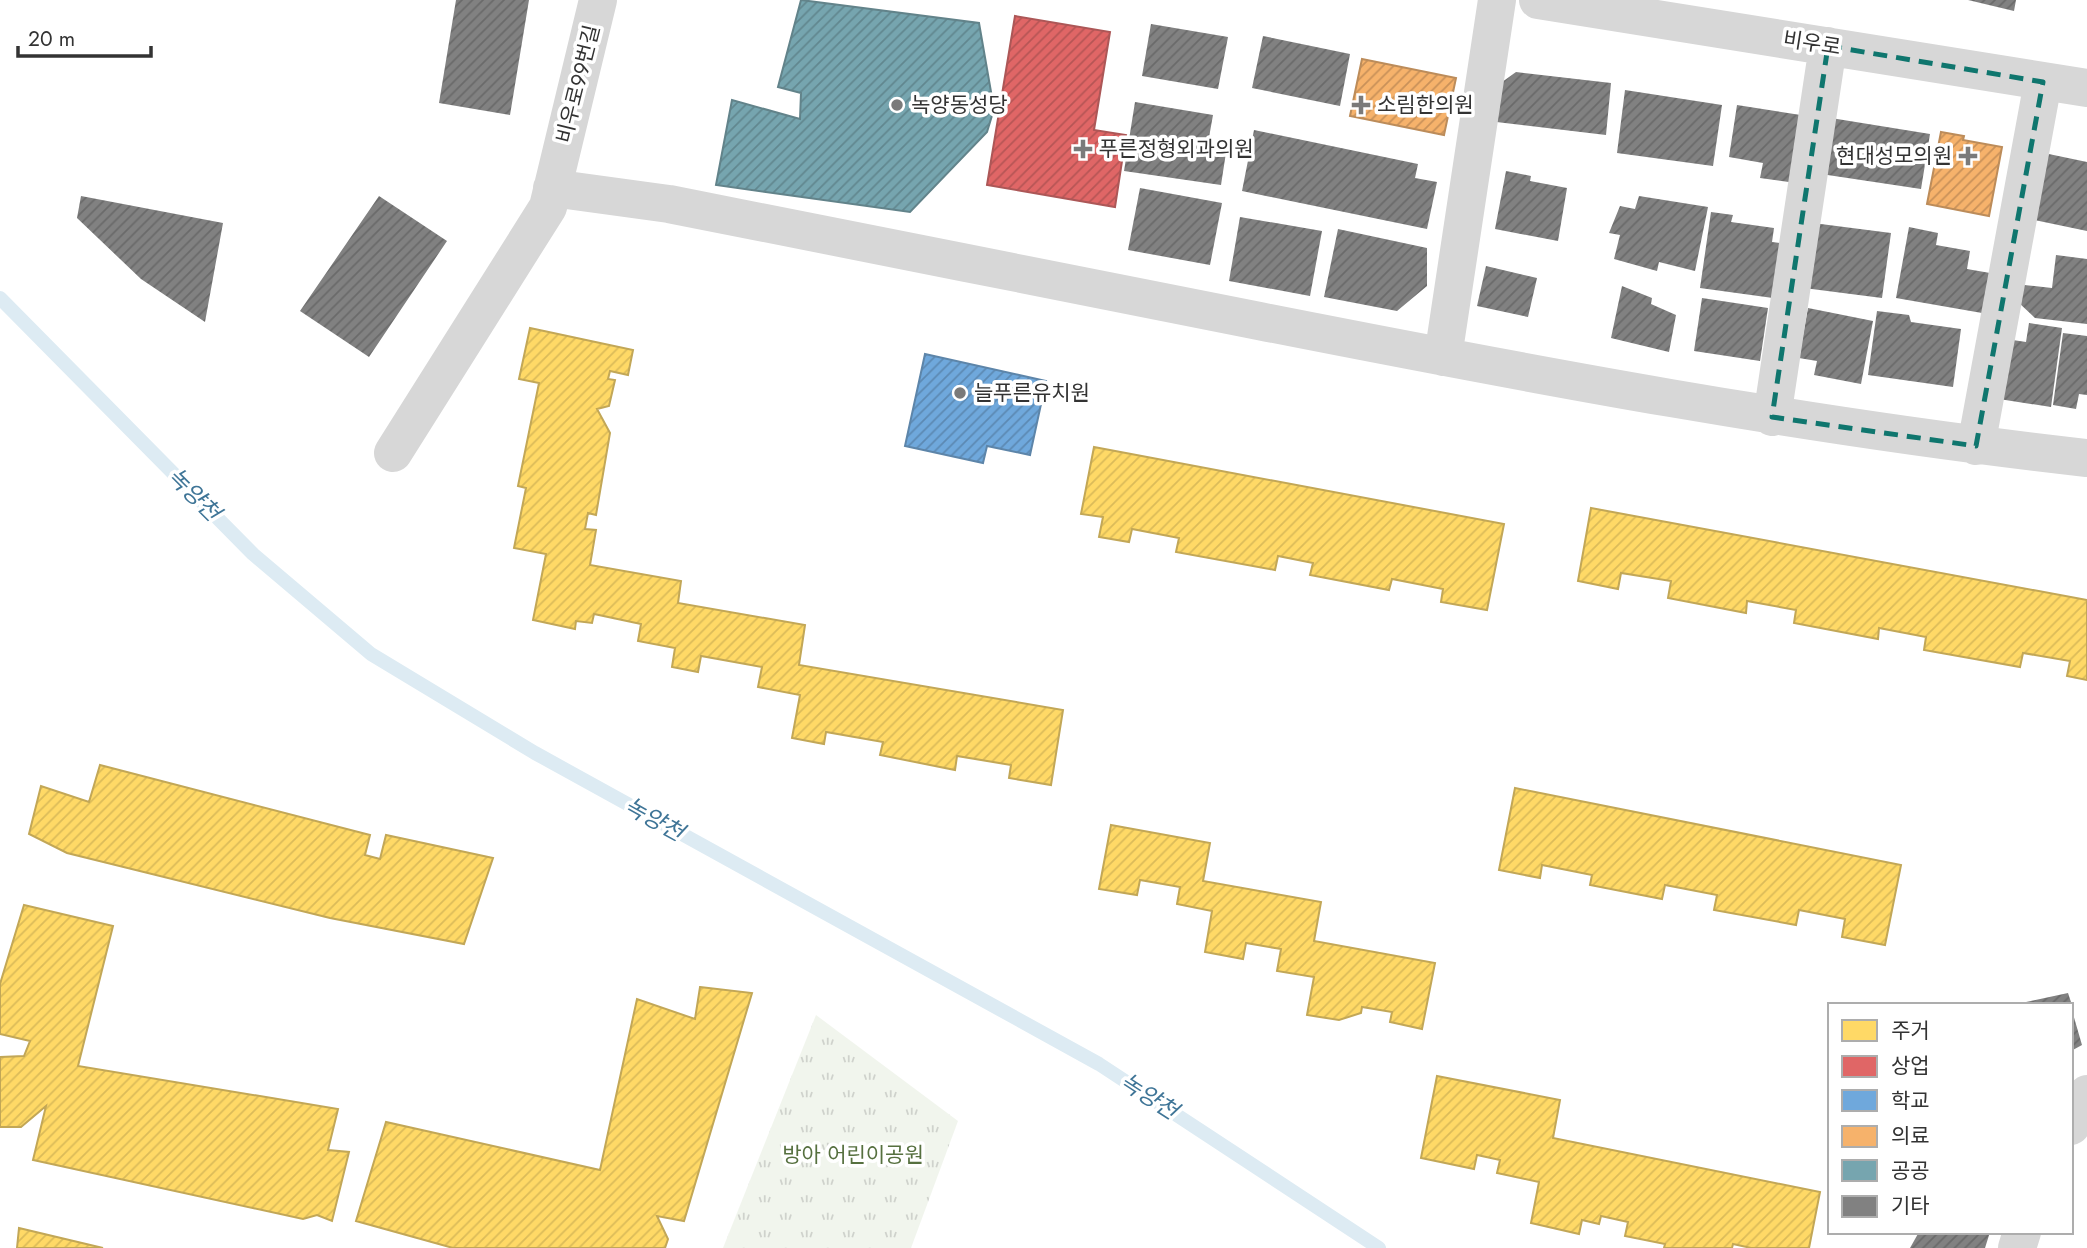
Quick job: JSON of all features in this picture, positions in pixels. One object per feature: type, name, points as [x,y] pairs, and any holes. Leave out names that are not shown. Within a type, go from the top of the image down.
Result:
[{"type":"street","name":"비우로99번길","points":[[393,453],[548,207],[598,0]]},
{"type":"street","points":[[1443,357],[1497,0]]},
{"type":"street","name":"비우로","points":[[1538,0],[2087,88]]},
{"type":"street","points":[[1772,417],[1828,46]]},
{"type":"street","points":[[1976,446],[2043,82]]},
{"type":"street","points":[[555,178],[669,204],[1443,357],[1772,417],[1976,446],[2087,458]]},
{"type":"street","points":[[2073,1122],[2087,1094]]},
{"type":"highlighted area","points":[[1828,46],[2043,82],[1976,446],[1772,417]]},
{"type":"green space","name":"방아 어린이공원","points":[[816,1015],[958,1121],[911,1248],[723,1248]]},
{"type":"building: 주거","points":[[530,328],[633,350],[628,375],[610,371],[608,379],[615,380],[609,406],[597,409],[610,433],[596,515],[588,513],[585,529],[596,530],[590,565],[681,581],[678,603],[805,625],[799,665],[1063,710],[1051,785],[1009,778],[1011,765],[957,756],[955,770],[880,755],[883,742],[826,732],[824,744],[792,738],[800,695],[758,687],[762,667],[701,656],[698,672],[672,667],[675,648],[638,641],[641,624],[594,614],[592,623],[576,621],[575,629],[533,620],[546,554],[514,548],[526,488],[518,486],[539,383],[519,379]]},
{"type":"building: 주거","points":[[1094,447],[1504,524],[1487,610],[1441,602],[1443,589],[1392,579],[1389,590],[1310,575],[1313,563],[1278,556],[1275,570],[1176,552],[1179,538],[1132,529],[1129,542],[1099,537],[1103,517],[1081,514]]},
{"type":"building: 주거","points":[[1591,508],[2087,600],[2087,680],[2067,676],[2070,661],[2023,653],[2020,667],[1924,650],[1926,637],[1879,628],[1878,639],[1794,623],[1796,610],[1747,601],[1746,613],[1668,598],[1671,581],[1621,573],[1618,589],[1578,581]]},
{"type":"building: 주거","points":[[100,765],[370,835],[365,855],[380,859],[386,835],[493,858],[464,944],[330,918],[67,853],[29,834],[41,786],[89,802]]},
{"type":"building: 주거","points":[[1515,788],[1901,865],[1885,945],[1842,937],[1845,919],[1799,910],[1796,925],[1714,910],[1717,895],[1665,885],[1662,899],[1590,885],[1592,875],[1542,865],[1540,878],[1499,870]]},
{"type":"building: 주거","points":[[1111,825],[1210,843],[1203,881],[1321,902],[1314,941],[1435,963],[1422,1029],[1390,1022],[1392,1012],[1362,1007],[1361,1013],[1339,1020],[1307,1015],[1314,977],[1277,971],[1281,949],[1246,943],[1243,959],[1205,952],[1212,911],[1177,904],[1180,887],[1140,880],[1137,895],[1099,889]]},
{"type":"building: 주거","points":[[24,905],[113,926],[78,1066],[338,1109],[328,1150],[349,1152],[332,1221],[317,1215],[303,1219],[33,1160],[46,1106],[21,1127],[0,1127],[0,1057],[24,1056],[30,1041],[0,1034],[0,984]]},
{"type":"building: 주거","points":[[700,987],[752,993],[684,1221],[657,1216],[668,1239],[665,1248],[453,1248],[356,1221],[386,1122],[600,1170],[637,999],[695,1019]]},
{"type":"building: 주거","points":[[1437,1076],[1560,1100],[1553,1138],[1820,1192],[1809,1248],[1751,1248],[1733,1244],[1732,1248],[1664,1248],[1665,1244],[1625,1236],[1628,1222],[1601,1216],[1599,1224],[1582,1220],[1579,1234],[1531,1223],[1539,1182],[1497,1173],[1500,1160],[1477,1155],[1474,1169],[1421,1158]]},
{"type":"building: 주거","points":[[19,1228],[103,1248],[17,1248]]},
{"type":"building: 상업","points":[[1015,16],[1110,32],[1094,130],[1126,135],[1115,207],[987,185]]},
{"type":"building: 학교","points":[[925,354],[1046,381],[1030,455],[987,446],[983,463],[905,446]]},
{"type":"building: 의료","points":[[1362,59],[1456,78],[1444,135],[1350,116]]},
{"type":"building: 의료","points":[[1941,132],[1964,136],[1963,140],[2002,147],[1989,216],[1927,204]]},
{"type":"building: 공공","name":"녹양동성당","points":[[801,0],[979,23],[994,109],[987,132],[910,212],[716,185],[732,100],[800,119],[801,93],[778,87]]},
{"type":"building: 기타","points":[[456,0],[529,0],[510,115],[439,103]]},
{"type":"building: 기타","points":[[1968,0],[2016,0],[2014,11]]},
{"type":"building: 기타","points":[[1151,24],[1228,37],[1218,89],[1142,76]]},
{"type":"building: 기타","points":[[1263,36],[1350,54],[1340,106],[1252,88]]},
{"type":"building: 기타","points":[[1516,72],[1611,83],[1606,135],[1488,121],[1491,90]]},
{"type":"building: 기타","points":[[1625,90],[1722,105],[1713,166],[1617,153]]},
{"type":"building: 기타","points":[[1135,102],[1213,115],[1208,143],[1227,146],[1221,185],[1124,171]]},
{"type":"building: 기타","points":[[1737,105],[1807,116],[1796,183],[1760,178],[1763,163],[1729,157]]},
{"type":"building: 기타","points":[[1831,118],[1930,134],[1921,189],[1821,174]]},
{"type":"building: 기타","points":[[1254,130],[1418,164],[1415,178],[1437,182],[1427,229],[1242,191]]},
{"type":"building: 기타","points":[[2044,153],[2087,162],[2087,231],[2030,219]]},
{"type":"building: 기타","points":[[1506,171],[1531,176],[1530,181],[1567,188],[1558,241],[1495,229]]},
{"type":"building: 기타","points":[[1140,188],[1222,203],[1210,265],[1128,250]]},
{"type":"building: 기타","points":[[81,196],[223,223],[205,322],[141,279],[77,218]]},
{"type":"building: 기타","points":[[379,196],[447,241],[369,357],[300,311]]},
{"type":"building: 기타","points":[[1639,196],[1708,207],[1695,271],[1659,262],[1657,271],[1614,259],[1620,235],[1609,233],[1620,206],[1635,209]]},
{"type":"building: 기타","points":[[1711,212],[1733,215],[1731,222],[1774,228],[1772,242],[1780,243],[1773,298],[1700,288]]},
{"type":"building: 기타","points":[[1240,217],[1322,231],[1310,296],[1229,281]]},
{"type":"building: 기타","points":[[1813,223],[1891,233],[1882,298],[1804,288]]},
{"type":"building: 기타","points":[[1909,227],[1938,233],[1936,245],[1970,251],[1967,269],[1990,273],[1982,313],[1896,298]]},
{"type":"building: 기타","points":[[1338,229],[1427,248],[1427,286],[1397,311],[1324,297]]},
{"type":"building: 기타","points":[[2056,255],[2087,259],[2087,324],[2035,318],[2018,302],[2024,285],[2052,288]]},
{"type":"building: 기타","points":[[1486,266],[1537,278],[1528,317],[1477,306]]},
{"type":"building: 기타","points":[[1622,286],[1652,298],[1651,304],[1676,315],[1669,352],[1611,338]]},
{"type":"building: 기타","points":[[1702,298],[1768,308],[1760,361],[1694,351]]},
{"type":"building: 기타","points":[[1808,308],[1873,321],[1861,384],[1814,375],[1817,361],[1799,358]]},
{"type":"building: 기타","points":[[1877,311],[1909,315],[1911,322],[1961,329],[1953,387],[1868,375]]},
{"type":"building: 기타","points":[[2029,323],[2062,328],[2051,407],[1999,399],[2006,339],[2026,342]]},
{"type":"building: 기타","points":[[2063,333],[2087,336],[2087,395],[2079,394],[2076,409],[2053,405]]},
{"type":"building: 기타","points":[[2068,993],[2071,1003],[2022,1003]]},
{"type":"building: 기타","points":[[2073,1014],[2082,1045],[2073,1050]]},
{"type":"building: 기타","points":[[1918,1234],[1989,1234],[1985,1248],[1910,1248]]},
{"type":"waterway","name":"녹양천","points":[[0,298],[253,554],[371,654],[535,753],[1099,1064],[1379,1248]]},
{"type":"place","name":"녹양동성당","points":[[897,105]]},
{"type":"place","name":"소림한의원","points":[[1361,105]]},
{"type":"place","name":"푸른정형외과의원","points":[[1083,149]]},
{"type":"place","name":"현대성모의원","points":[[1968,156]]},
{"type":"place","name":"늘푸른유치원","points":[[960,393]]}]
